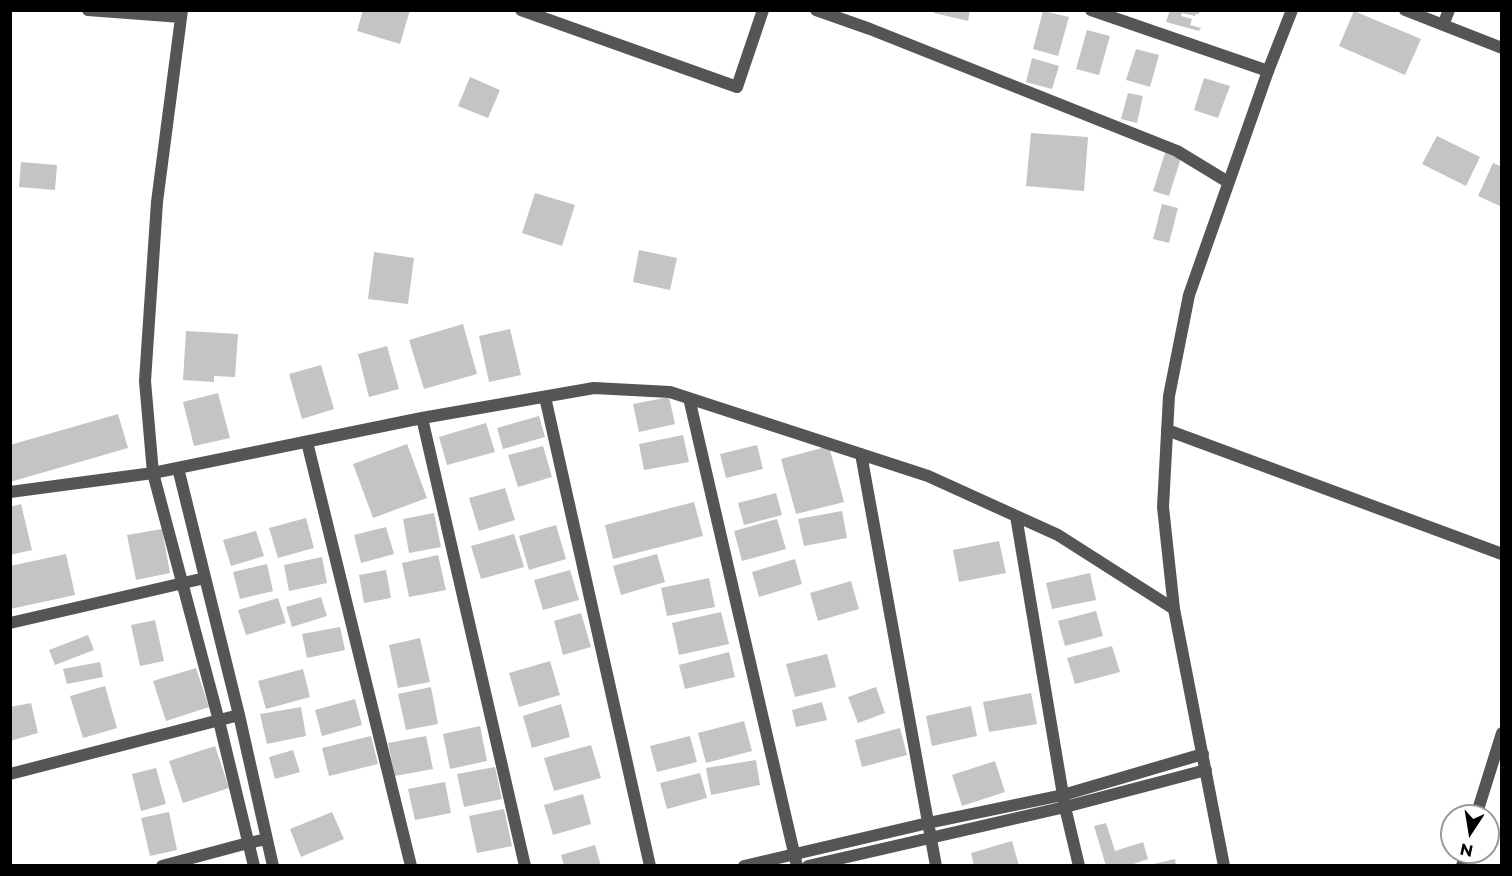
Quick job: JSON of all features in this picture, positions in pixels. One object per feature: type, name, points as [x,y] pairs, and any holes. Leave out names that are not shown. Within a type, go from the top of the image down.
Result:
[{"type":"street","points":[[88,10],[181,14],[157,202],[145,381],[153,473],[219,721],[254,866]]},
{"type":"street","points":[[521,10],[736,87],[763,10]]},
{"type":"street","points":[[816,10],[870,29],[1178,151],[1228,182]]},
{"type":"street","points":[[1091,10],[1268,71]]},
{"type":"street","points":[[1224,866],[1174,609],[1163,507],[1167,430],[1170,396],[1189,295],[1268,71],[1292,10]]},
{"type":"street","points":[[1405,10],[1502,48]]},
{"type":"street","points":[[1443,25],[1449,10]]},
{"type":"street","points":[[10,492],[153,473],[422,418],[594,388],[670,392],[928,476],[1058,535],[1174,609]]},
{"type":"street","points":[[545,397],[650,866]]},
{"type":"street","points":[[689,398],[796,859]]},
{"type":"street","points":[[422,418],[525,866]]},
{"type":"street","points":[[1167,430],[1502,554]]},
{"type":"street","points":[[307,442],[411,866]]},
{"type":"street","points":[[861,454],[936,866]]},
{"type":"street","points":[[178,468],[273,866]]},
{"type":"street","points":[[1016,516],[1064,801],[1079,866]]},
{"type":"street","points":[[10,623],[205,578]]},
{"type":"street","points":[[10,774],[239,716]]},
{"type":"street","points":[[1480,804],[1502,733]]},
{"type":"street","points":[[808,866],[931,838],[1064,801],[1203,754]]},
{"type":"street","points":[[744,866],[796,859],[928,823],[1064,801],[1206,770]]},
{"type":"street","points":[[162,866],[267,839]]},
{"type":"building","points":[[363,10],[410,10],[400,44],[357,31]]},
{"type":"building","points":[[935,10],[970,10],[968,21],[934,13]]},
{"type":"building","points":[[1170,10],[1200,10],[1195,16],[1182,13],[1181,16],[1192,19],[1190,25],[1201,28],[1199,31],[1166,22]]},
{"type":"building","points":[[1043,11],[1069,17],[1058,56],[1033,49]]},
{"type":"building","points":[[1354,11],[1421,39],[1405,75],[1339,46]]},
{"type":"building","points":[[1087,30],[1110,36],[1099,75],[1076,69]]},
{"type":"building","points":[[1136,49],[1159,55],[1150,87],[1126,80]]},
{"type":"building","points":[[1032,58],[1059,66],[1052,89],[1026,82]]},
{"type":"building","points":[[470,77],[500,90],[488,118],[458,106]]},
{"type":"building","points":[[1204,78],[1230,86],[1218,118],[1194,110]]},
{"type":"building","points":[[1128,93],[1143,96],[1137,123],[1121,119]]},
{"type":"building","points":[[1031,133],[1088,137],[1084,191],[1026,186]]},
{"type":"building","points":[[1437,136],[1480,157],[1466,186],[1422,164]]},
{"type":"building","points":[[1165,153],[1181,158],[1169,196],[1153,191]]},
{"type":"building","points":[[21,162],[57,165],[55,190],[19,187]]},
{"type":"building","points":[[1493,163],[1502,167],[1502,207],[1478,196]]},
{"type":"building","points":[[535,193],[575,205],[562,246],[522,233]]},
{"type":"building","points":[[1162,204],[1178,208],[1169,243],[1153,239]]},
{"type":"building","points":[[639,250],[677,258],[670,290],[633,282]]},
{"type":"building","points":[[374,252],[414,258],[408,304],[368,299]]},
{"type":"building","points":[[463,324],[477,374],[424,389],[409,340]]},
{"type":"building","points":[[510,329],[521,375],[489,382],[479,336]]},
{"type":"building","points":[[186,331],[238,334],[235,377],[214,376],[214,382],[183,380]]},
{"type":"building","points":[[387,346],[399,389],[369,397],[358,354]]},
{"type":"building","points":[[321,365],[334,409],[302,419],[289,374]]},
{"type":"building","points":[[218,393],[230,438],[194,446],[183,402]]},
{"type":"building","points":[[669,397],[675,424],[639,432],[633,404]]},
{"type":"building","points":[[118,414],[128,448],[10,482],[10,445]]},
{"type":"building","points":[[539,416],[545,437],[503,449],[497,428]]},
{"type":"building","points":[[486,423],[495,452],[447,465],[439,437]]},
{"type":"building","points":[[683,435],[689,462],[644,470],[639,444]]},
{"type":"building","points":[[407,444],[427,498],[373,518],[353,464]]},
{"type":"building","points":[[757,445],[763,469],[726,478],[720,454]]},
{"type":"building","points":[[543,446],[552,477],[518,487],[508,455]]},
{"type":"building","points":[[829,446],[844,502],[796,514],[781,459]]},
{"type":"building","points":[[505,488],[515,520],[479,531],[469,498]]},
{"type":"building","points":[[776,493],[782,515],[744,525],[738,503]]},
{"type":"building","points":[[694,502],[703,536],[613,559],[605,525]]},
{"type":"building","points":[[21,504],[32,550],[10,555],[10,507]]},
{"type":"building","points":[[842,511],[847,538],[804,546],[798,519]]},
{"type":"building","points":[[434,513],[441,547],[409,553],[403,519]]},
{"type":"building","points":[[306,518],[314,548],[278,558],[269,528]]},
{"type":"building","points":[[777,519],[786,549],[742,561],[734,531]]},
{"type":"building","points":[[556,525],[566,559],[529,570],[519,536]]},
{"type":"building","points":[[386,527],[394,554],[361,563],[354,535]]},
{"type":"building","points":[[162,529],[170,573],[136,580],[127,535]]},
{"type":"building","points":[[256,531],[264,556],[231,566],[223,540]]},
{"type":"building","points":[[514,534],[524,567],[481,579],[471,546]]},
{"type":"building","points":[[999,541],[1006,573],[959,582],[953,550]]},
{"type":"building","points":[[66,554],[75,595],[10,609],[10,566]]},
{"type":"building","points":[[657,554],[665,582],[621,595],[613,566]]},
{"type":"building","points":[[438,555],[446,590],[409,597],[402,563]]},
{"type":"building","points":[[322,557],[327,583],[289,591],[284,565]]},
{"type":"building","points":[[795,559],[802,584],[759,597],[752,572]]},
{"type":"building","points":[[267,564],[273,591],[240,599],[233,572]]},
{"type":"building","points":[[386,570],[391,598],[364,603],[359,575]]},
{"type":"building","points":[[570,570],[579,600],[543,610],[534,580]]},
{"type":"building","points":[[1090,573],[1096,600],[1052,609],[1046,583]]},
{"type":"building","points":[[709,578],[715,607],[667,616],[661,588]]},
{"type":"building","points":[[851,581],[859,609],[818,621],[810,593]]},
{"type":"building","points":[[321,597],[327,616],[292,627],[286,607]]},
{"type":"building","points":[[278,598],[286,623],[246,635],[238,610]]},
{"type":"building","points":[[1096,611],[1103,636],[1065,646],[1058,621]]},
{"type":"building","points":[[721,612],[729,644],[679,655],[672,623]]},
{"type":"building","points":[[581,613],[591,647],[563,655],[554,621]]},
{"type":"building","points":[[155,620],[164,661],[140,666],[131,625]]},
{"type":"building","points":[[340,627],[345,650],[307,658],[302,634]]},
{"type":"building","points":[[88,635],[94,650],[55,665],[49,650]]},
{"type":"building","points":[[420,638],[430,682],[398,688],[389,645]]},
{"type":"building","points":[[1112,646],[1120,672],[1075,684],[1067,658]]},
{"type":"building","points":[[729,652],[735,677],[685,689],[679,665]]},
{"type":"building","points":[[827,654],[836,687],[795,697],[786,664]]},
{"type":"building","points":[[550,661],[560,695],[519,707],[509,673]]},
{"type":"building","points":[[100,662],[103,677],[67,684],[63,669]]},
{"type":"building","points":[[196,668],[209,707],[166,721],[153,681]]},
{"type":"building","points":[[303,669],[310,697],[266,709],[258,681]]},
{"type":"building","points":[[105,686],[117,728],[83,738],[70,696]]},
{"type":"building","points":[[431,687],[438,724],[406,730],[398,694]]},
{"type":"building","points":[[876,687],[885,713],[858,723],[848,697]]},
{"type":"building","points":[[1031,693],[1037,724],[989,732],[983,702]]},
{"type":"building","points":[[355,699],[362,725],[322,736],[315,710]]},
{"type":"building","points":[[822,702],[827,720],[796,727],[792,710]]},
{"type":"building","points":[[31,703],[38,733],[10,741],[10,707]]},
{"type":"building","points":[[561,704],[570,737],[532,748],[523,716]]},
{"type":"building","points":[[971,706],[977,736],[932,746],[926,716]]},
{"type":"building","points":[[301,707],[306,736],[267,744],[260,714]]},
{"type":"building","points":[[744,721],[752,751],[706,763],[698,733]]},
{"type":"building","points":[[480,726],[487,761],[450,769],[443,734]]},
{"type":"building","points":[[900,728],[907,755],[862,767],[855,740]]},
{"type":"building","points":[[371,736],[378,764],[329,776],[322,748]]},
{"type":"building","points":[[426,736],[433,769],[395,776],[388,743]]},
{"type":"building","points":[[690,736],[697,762],[657,772],[650,746]]},
{"type":"building","points":[[591,745],[601,778],[554,791],[544,758]]},
{"type":"building","points":[[215,746],[229,788],[183,803],[169,761]]},
{"type":"building","points":[[293,750],[300,772],[275,779],[269,757]]},
{"type":"building","points":[[756,760],[760,785],[711,795],[706,768]]},
{"type":"building","points":[[995,761],[1005,792],[962,806],[952,775]]},
{"type":"building","points":[[495,767],[502,799],[464,807],[457,774]]},
{"type":"building","points":[[156,768],[166,804],[141,811],[132,774]]},
{"type":"building","points":[[700,773],[707,798],[667,809],[660,783]]},
{"type":"building","points":[[445,782],[451,813],[415,820],[408,789]]},
{"type":"building","points":[[583,794],[591,824],[553,835],[544,805]]},
{"type":"building","points":[[504,809],[512,846],[477,853],[469,816]]},
{"type":"building","points":[[169,812],[177,850],[150,856],[141,818]]},
{"type":"building","points":[[332,812],[344,839],[301,857],[290,829]]},
{"type":"building","points":[[1106,823],[1115,851],[1143,842],[1148,859],[1128,866],[1106,866],[1094,826]]},
{"type":"building","points":[[1012,841],[1019,866],[974,866],[971,853]]},
{"type":"building","points":[[595,845],[601,866],[564,866],[561,855]]},
{"type":"building","points":[[1175,859],[1176,866],[1149,866],[1149,865]]}]
